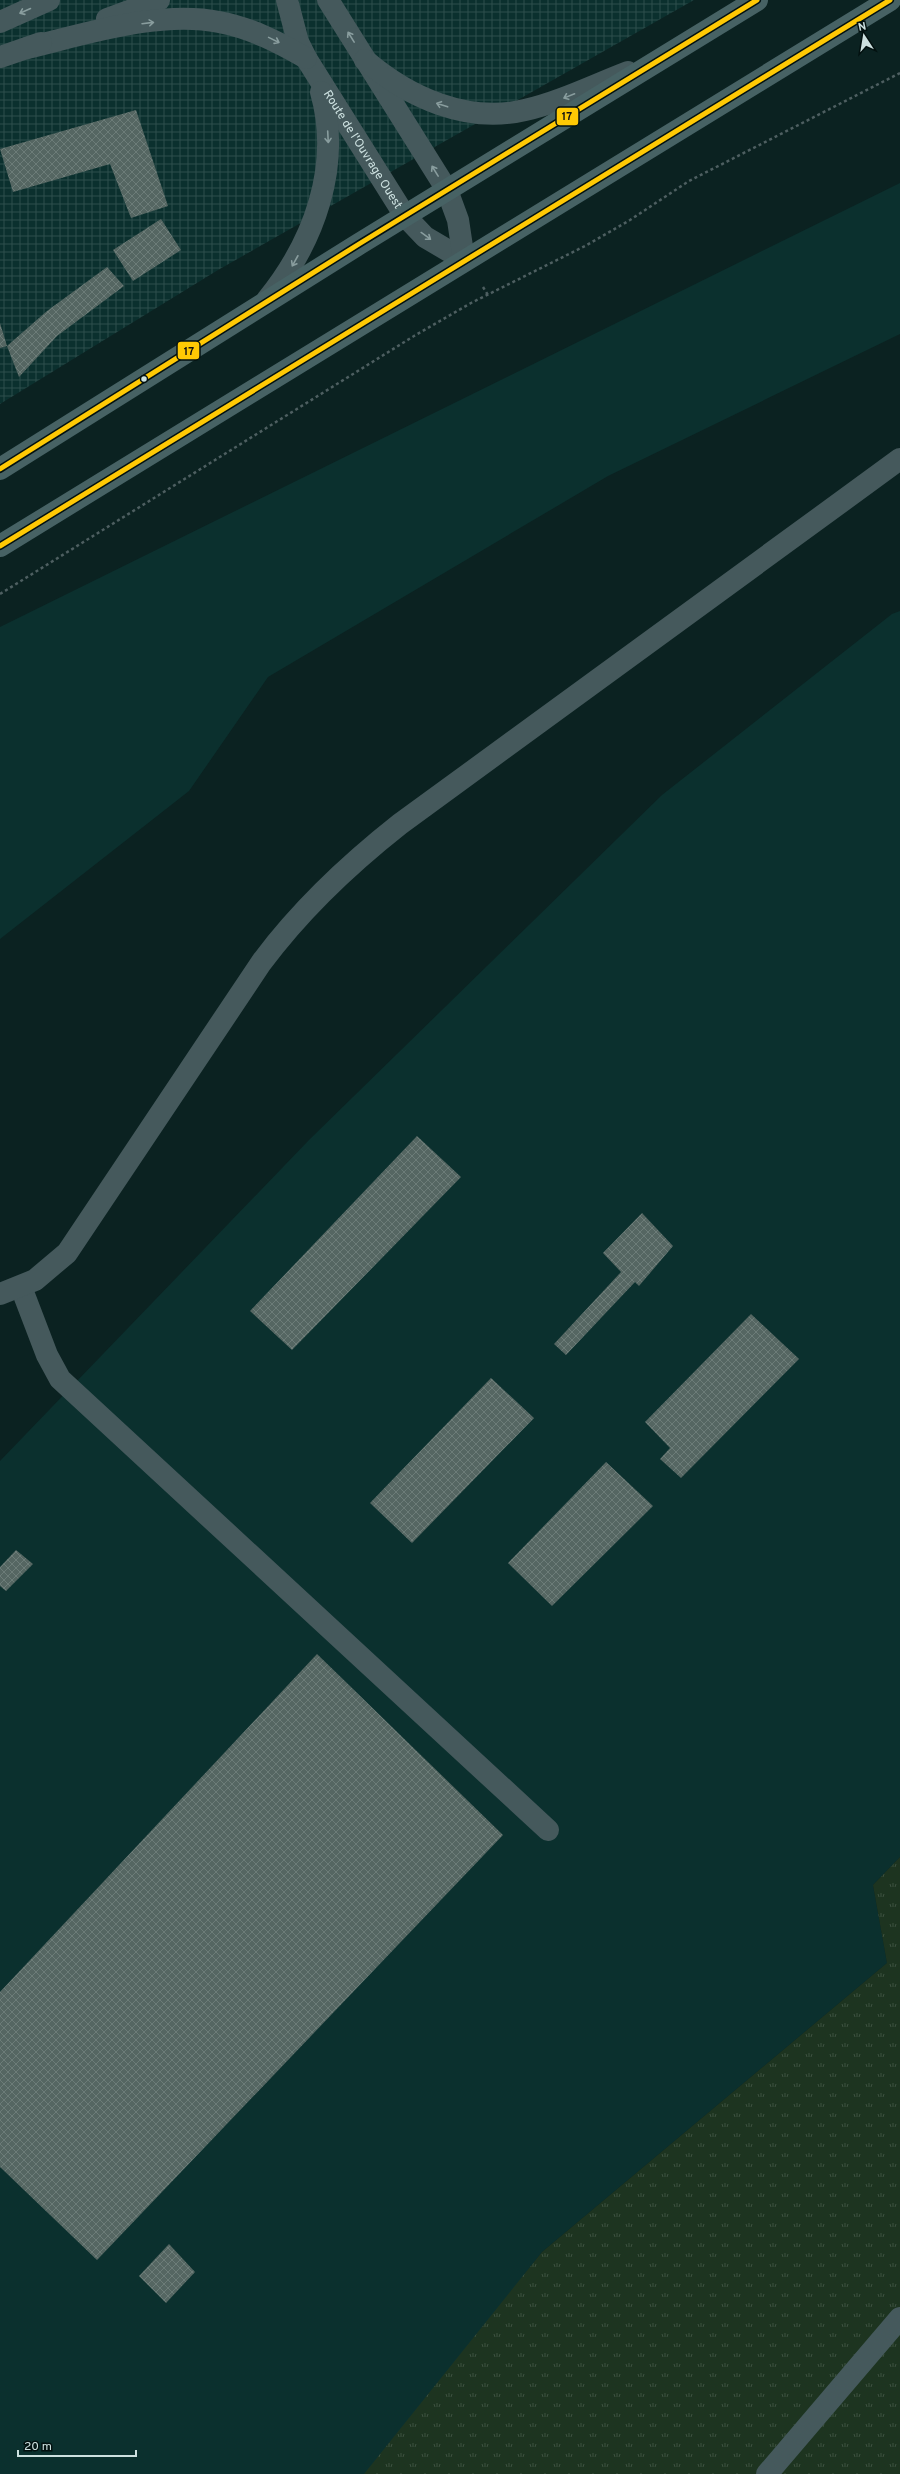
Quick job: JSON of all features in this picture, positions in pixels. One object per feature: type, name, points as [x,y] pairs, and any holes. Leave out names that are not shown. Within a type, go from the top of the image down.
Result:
[{"type":"main road","points":[[0,469],[266,301],[756,0]]},
{"type":"main road","points":[[0,546],[890,0]]},
{"type":"street","points":[[0,22],[49,0]]},
{"type":"street","points":[[0,57],[159,0]]},
{"type":"street","name":"Route de l'Ouvrage Ouest","points":[[287,0],[298,42],[310,65],[405,216],[425,237],[464,260]]},
{"type":"street","points":[[328,0],[446,190],[458,220],[464,260]]},
{"type":"street","points":[[27,48],[115,28],[194,19],[219,22],[262,35],[310,65]]},
{"type":"street","points":[[365,60],[396,83],[437,103],[460,110],[502,114],[550,103],[657,61]]},
{"type":"street","name":"Route de l'Ouvrage Ouest","points":[[266,301],[288,274],[300,253],[318,208],[328,163],[327,121],[310,65]]},
{"type":"street","points":[[0,1294],[21,1287],[50,1269],[70,1248],[261,963],[285,932],[325,888],[400,824],[900,458]]},
{"type":"street","points":[[21,1287],[47,1355],[60,1379],[548,1830]]},
{"type":"street","points":[[767,2474],[900,2318]]},
{"type":"path","points":[[0,594],[414,336],[472,303],[585,246],[630,220],[689,181],[900,73]]},
{"type":"shaded area","points":[[0,0],[694,0],[218,270],[0,404]]},
{"type":"shaded area","points":[[900,183],[900,334],[608,476],[268,677],[189,791],[0,939],[0,627]]},
{"type":"shaded area","points":[[900,611],[900,1857],[873,1885],[887,1963],[542,2252],[369,2474],[0,2474],[0,1461],[309,1140],[662,795],[892,614]]},
{"type":"green space","points":[[900,1857],[900,2474],[364,2474],[542,2252],[887,1963],[873,1885]]},
{"type":"building","points":[[136,110],[168,206],[131,218],[110,164],[13,192],[0,149]]},
{"type":"building","points":[[161,219],[181,250],[133,281],[113,250]]},
{"type":"building","points":[[107,267],[124,286],[57,336],[19,377],[7,346],[47,311]]},
{"type":"building","points":[[0,323],[7,346],[0,348]]},
{"type":"building","points":[[417,1136],[461,1177],[292,1350],[250,1311]]},
{"type":"building","points":[[642,1213],[673,1246],[639,1286],[635,1282],[566,1355],[554,1344],[621,1272],[603,1253]]},
{"type":"building","points":[[751,1314],[799,1359],[681,1478],[660,1459],[670,1448],[645,1422]]},
{"type":"building","points":[[491,1378],[534,1418],[412,1543],[370,1503]]},
{"type":"building","points":[[606,1462],[653,1506],[552,1606],[508,1563]]},
{"type":"building","points":[[16,1550],[33,1564],[6,1591],[0,1586],[0,1567]]},
{"type":"building","points":[[317,1654],[503,1835],[97,2260],[0,2167],[0,1992]]},
{"type":"building","points":[[169,2244],[195,2272],[166,2303],[139,2276]]},
{"type":"transit line","name":"17","points":[[0,469],[359,244],[757,0]]},
{"type":"transit line","name":"17","points":[[0,546],[890,0]]}]
